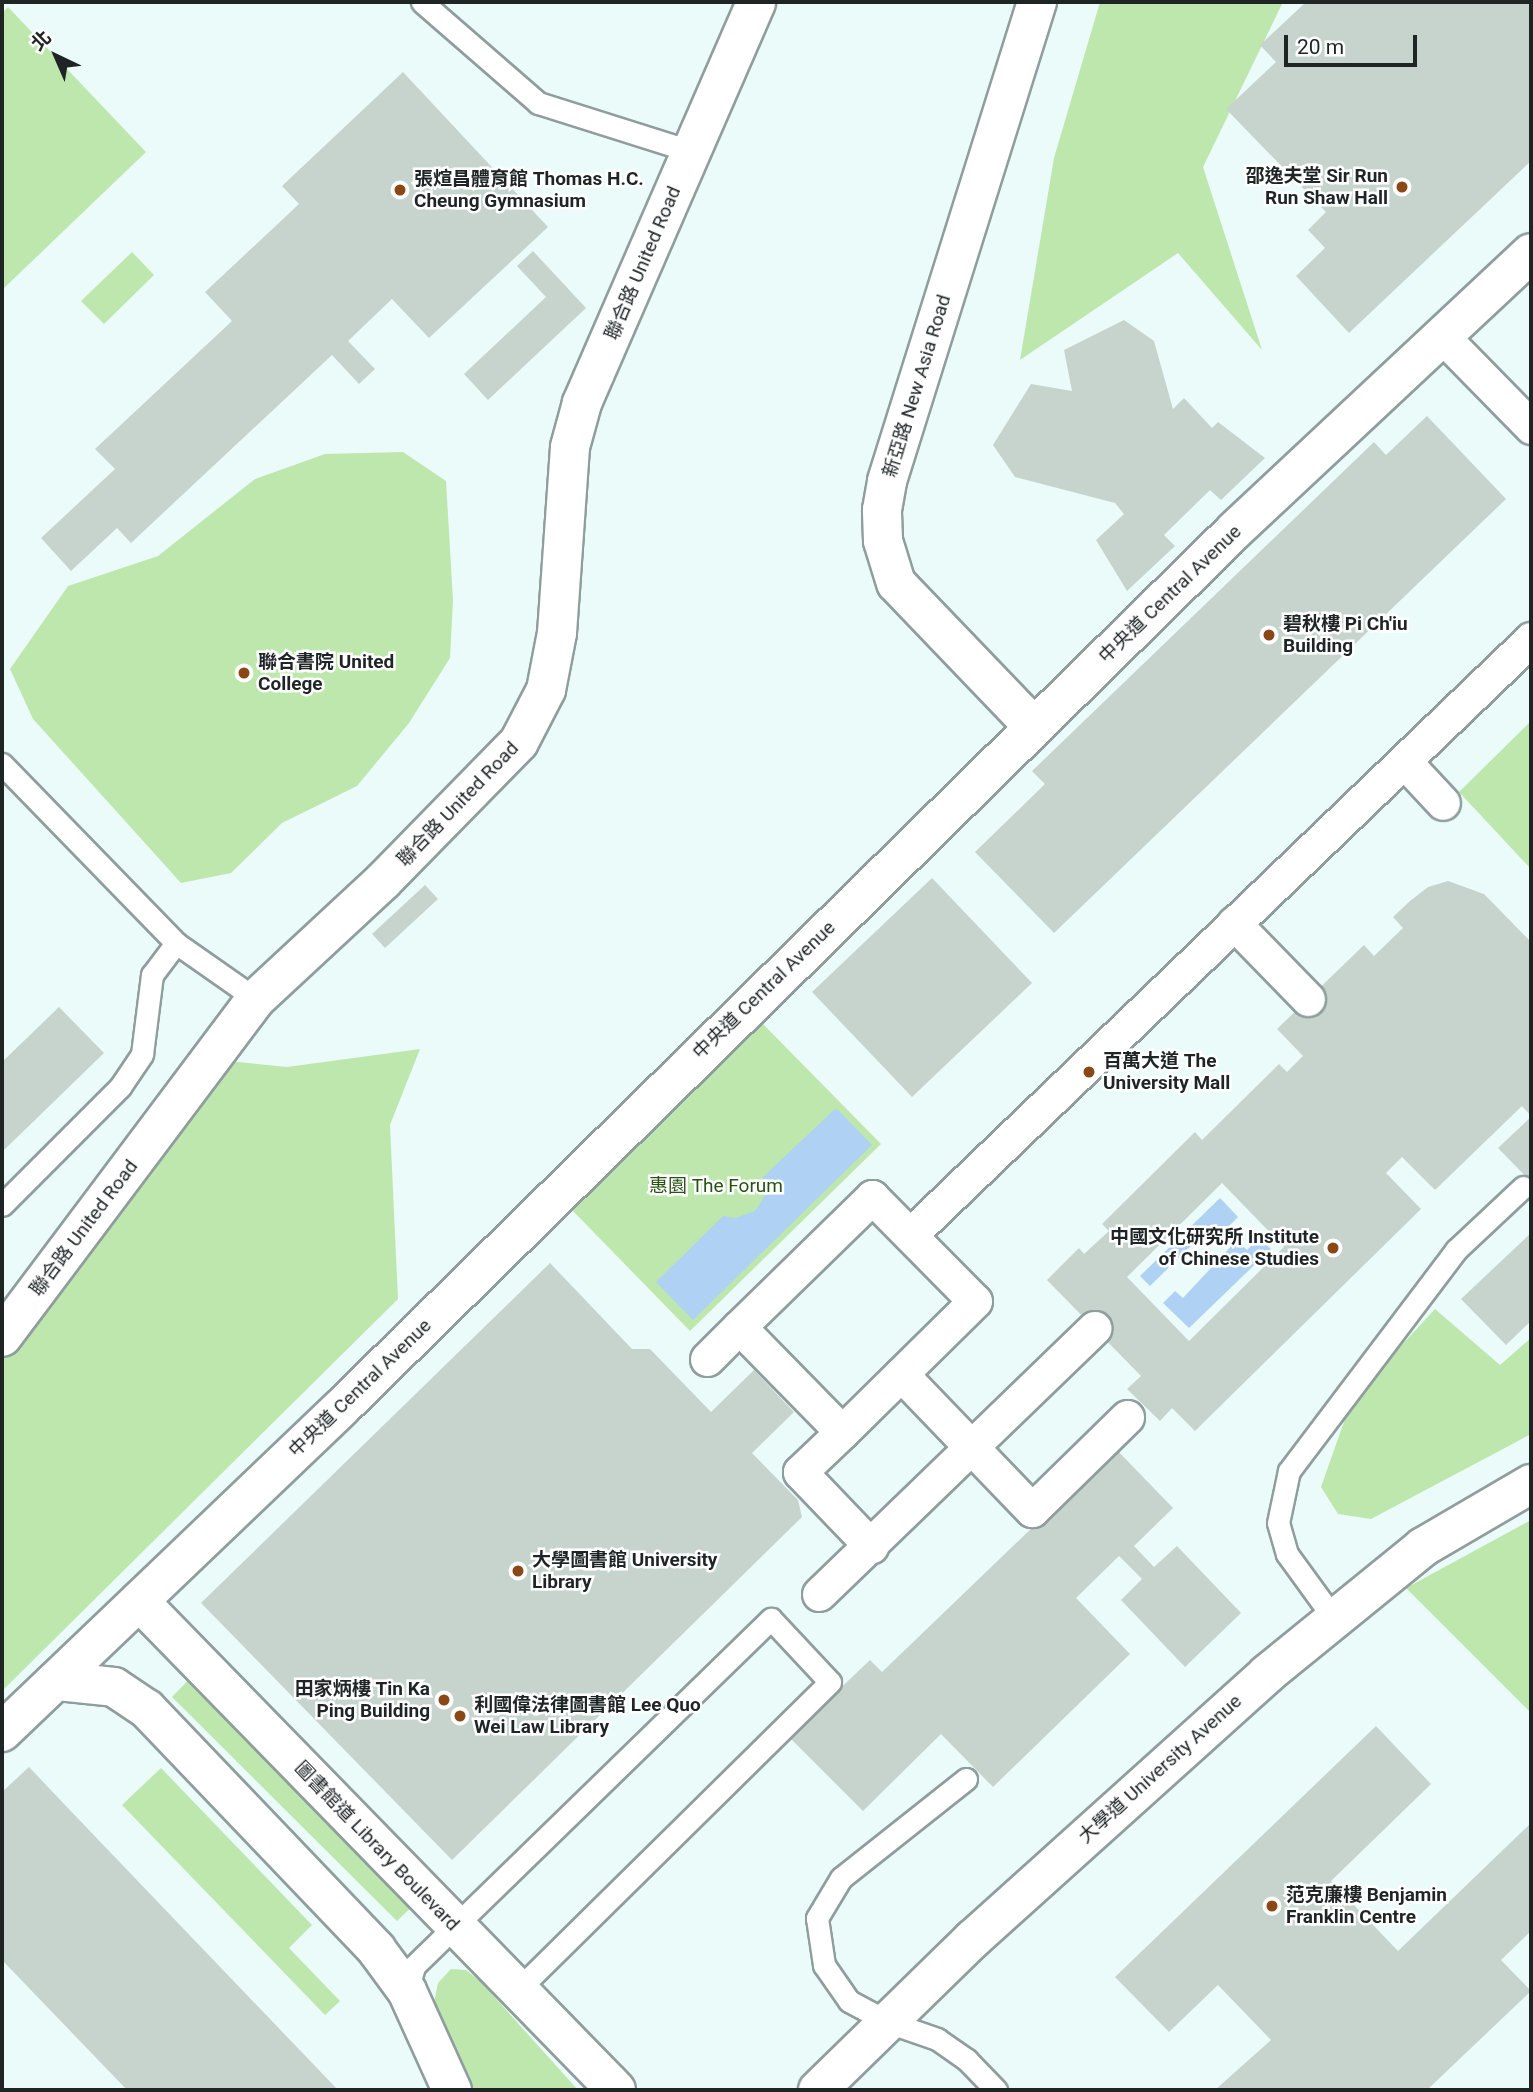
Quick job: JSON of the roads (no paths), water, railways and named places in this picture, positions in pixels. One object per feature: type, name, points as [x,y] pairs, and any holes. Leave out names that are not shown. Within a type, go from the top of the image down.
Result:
[{"type":"street","name":"聯合路 United Road","points":[[2,1337],[256,999],[383,881],[519,742],[545,690],[556,633],[573,436],[582,403],[756,2]]},
{"type":"street","name":"新亞路 New Asia Road","points":[[1034,727],[897,583],[883,541],[882,510],[891,467],[1037,2]]},
{"type":"street","name":"中央道 Central Avenue","points":[[2,1732],[58,1681],[1034,727],[1531,254]]},
{"type":"street","points":[[1443,337],[1531,427]]},
{"type":"street","points":[[910,1235],[1531,639]]},
{"type":"street","points":[[1404,761],[1443,803]]},
{"type":"street","points":[[1234,923],[1308,999]]},
{"type":"street","points":[[707,1359],[872,1197],[975,1301],[800,1472],[871,1546]]},
{"type":"street","points":[[739,1327],[842,1432]]},
{"type":"street","points":[[820,1594],[1094,1328]]},
{"type":"street","points":[[901,1374],[1032,1510],[1127,1417]]},
{"type":"street","name":"大學道 University Avenue","points":[[818,2090],[1163,1763],[1423,1547],[1531,1484]]},
{"type":"street","name":"圖書館道 Library Boulevard","points":[[139,1601],[616,2090]]},
{"type":"street","points":[[58,1681],[114,1687],[147,1709],[376,1949],[407,1991],[452,2090]]},
{"type":"lane","points":[[422,2],[538,103],[690,151]]},
{"type":"lane","points":[[2,764],[176,943],[256,999]]},
{"type":"lane","points":[[2,1205],[120,1087],[142,1054],[152,975],[176,943]]},
{"type":"lane","points":[[1335,1620],[1287,1554],[1278,1523],[1289,1471],[1456,1250],[1523,1186]]},
{"type":"lane","points":[[407,1991],[414,1966],[771,1619],[830,1682],[518,1990]]},
{"type":"lane","points":[[967,1779],[841,1878],[817,1918],[824,1965],[849,2001],[887,2022],[937,2039],[967,2060],[996,2090]]},
{"type":"water","points":[[836,1108],[872,1145],[693,1320],[656,1282],[723,1216],[735,1218],[755,1211],[766,1194],[763,1177]]},
{"type":"water","points":[[1220,1198],[1238,1217],[1226,1229],[1231,1234],[1218,1247],[1204,1233],[1150,1286],[1140,1276]]},
{"type":"water","points":[[1259,1238],[1271,1249],[1189,1328],[1163,1303],[1175,1291],[1183,1298],[1237,1240],[1247,1250]]},
{"type":"place","name":"邵逸夫堂 Sir Run Run Shaw Hall","points":[[1402,187]]},
{"type":"place","name":"張煊昌體育館 Thomas H.C. Cheung Gymnasium","points":[[400,190]]},
{"type":"place","name":"碧秋樓 Pi Ch'iu Building","points":[[1269,635]]},
{"type":"place","name":"聯合書院 United College","points":[[244,673]]},
{"type":"place","name":"百萬大道 The University Mall","points":[[1089,1072]]},
{"type":"place","name":"中國文化研究所 Institute of Chinese Studies","points":[[1333,1248]]},
{"type":"place","name":"大學圖書館 University Library","points":[[518,1571]]},
{"type":"place","name":"田家炳樓 Tin Ka Ping Building","points":[[444,1700]]},
{"type":"place","name":"利國偉法律圖書館 Lee Quo Wei Law Library","points":[[460,1716]]},
{"type":"place","name":"范克廉樓 Benjamin Franklin Centre","points":[[1272,1906]]},
{"type":"park label","name":"惠園 The Forum","points":[[716,1186]]}]
